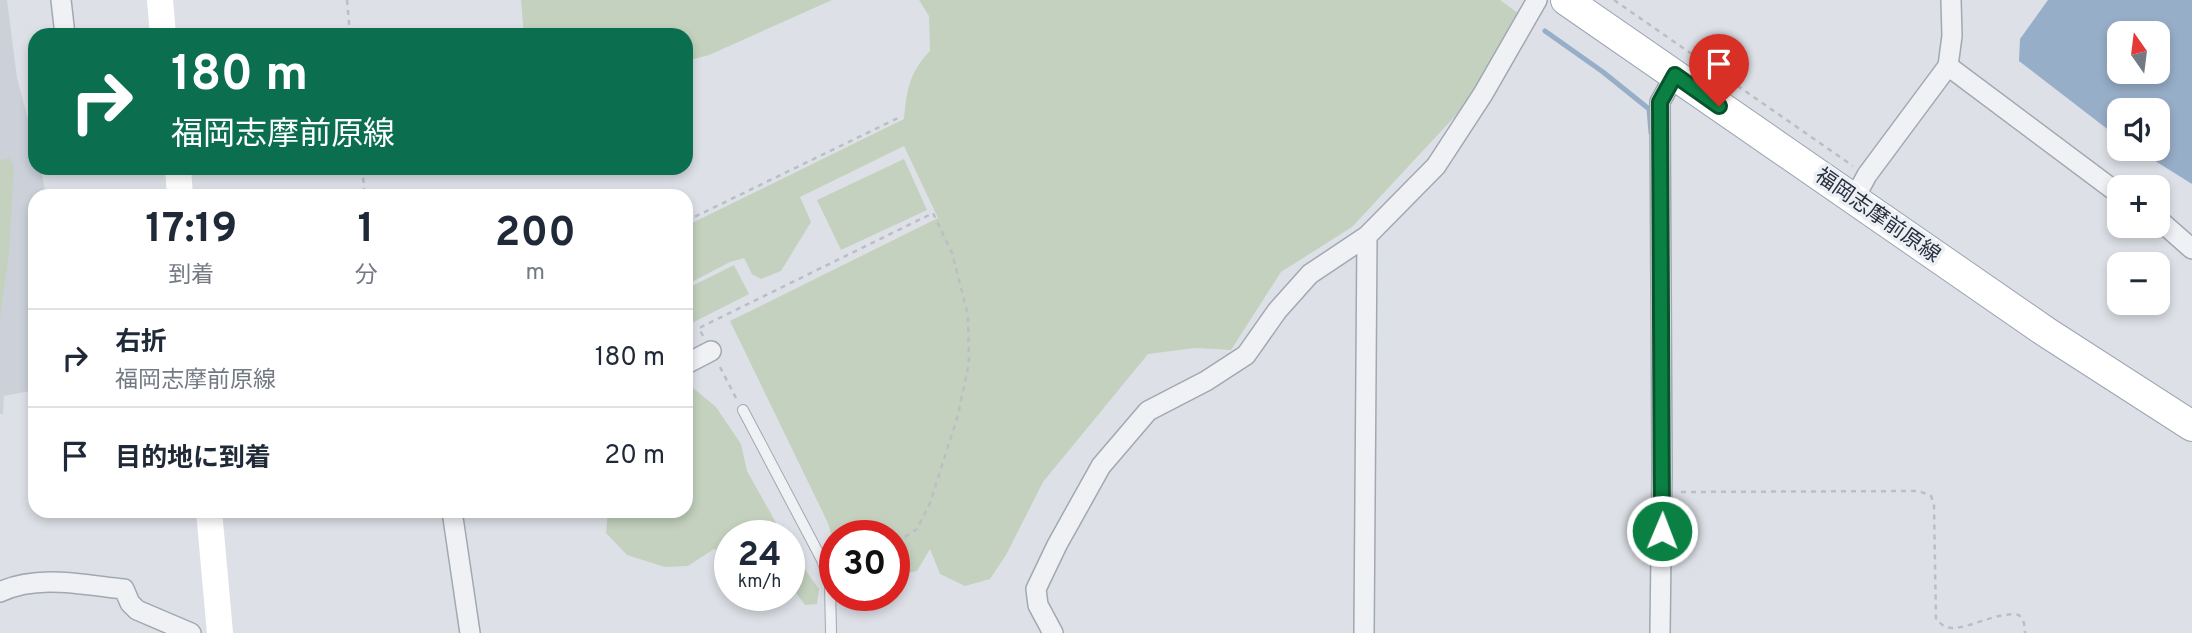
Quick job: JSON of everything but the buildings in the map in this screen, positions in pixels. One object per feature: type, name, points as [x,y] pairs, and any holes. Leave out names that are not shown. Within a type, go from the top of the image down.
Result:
[{"type":"main road","points":[[160,0],[162,28]]},
{"type":"main road","name":"福岡志摩前原線","points":[[1566,0],[1675,75],[1861,187],[2057,339],[2192,426]]},
{"type":"main road","points":[[210,518],[220,633]]},
{"type":"street","points":[[61,0],[64,28]]},
{"type":"street","points":[[1053,633],[1038,604],[1036,589],[1056,545],[1101,466],[1148,411],[1206,381],[1246,355],[1277,311],[1310,274],[1367,236],[1436,166],[1483,94],[1537,0]]},
{"type":"street","points":[[1861,187],[1948,66],[1952,36],[1951,0]]},
{"type":"street","points":[[1948,66],[2107,185]]},
{"type":"street","points":[[1660,633],[1660,102],[1675,75]]},
{"type":"street","points":[[2170,230],[2192,249]]},
{"type":"street","points":[[1364,633],[1367,236]]},
{"type":"street","points":[[693,360],[711,351]]},
{"type":"street","points":[[453,518],[470,633]]},
{"type":"street","points":[[0,592],[21,585],[49,581],[124,589],[130,603],[137,610],[191,633]]},
{"type":"lane","points":[[743,410],[822,560],[830,583],[831,633]]},
{"type":"path","points":[[347,0],[349,28]]},
{"type":"path","points":[[1614,0],[1861,187]]},
{"type":"path","points":[[693,218],[900,117]]},
{"type":"path","points":[[743,410],[699,328],[933,214],[952,253],[968,315],[969,363],[958,415],[930,503],[917,529],[910,534]]},
{"type":"path","points":[[1662,492],[1919,491],[1931,496],[1934,504],[1936,620],[1946,627],[1956,628],[2009,612],[2019,615],[2025,633]]},
{"type":"shaded area","points":[[0,0],[7,0],[17,78],[28,119],[28,175],[42,175],[45,189],[28,189],[28,391],[4,396],[3,414],[0,414]]},
{"type":"green space","points":[[521,0],[832,0],[709,55],[693,59],[693,28],[523,28]]},
{"type":"green space","points":[[919,0],[1500,0],[1522,16],[1472,98],[1352,227],[1281,272],[1231,350],[1195,348],[1148,354],[1043,482],[1006,555],[990,579],[965,586],[940,574],[930,549],[917,571],[910,573],[910,520],[827,520],[730,321],[938,218],[904,146],[800,197],[811,222],[781,271],[761,279],[752,274],[744,258],[730,262],[693,281],[693,223],[904,119],[910,82],[930,51],[929,16]]},
{"type":"green space","points":[[9,158],[14,167],[9,252],[0,318],[0,160]]},
{"type":"green space","points":[[904,159],[927,210],[841,250],[817,200]]},
{"type":"green space","points":[[734,265],[749,294],[693,322],[693,286]]},
{"type":"green space","points":[[693,388],[716,407],[741,444],[747,471],[775,520],[714,520],[714,549],[688,566],[665,567],[627,555],[606,533],[607,518],[693,518]]},
{"type":"green space","points":[[805,569],[819,589],[817,604],[805,605]]},
{"type":"water","points":[[2048,0],[2192,0],[2192,184],[2155,161],[2170,161],[2170,98],[2107,98],[2107,129],[2019,61],[2020,39]]},
{"type":"waterway","points":[[1545,31],[1649,109],[1651,133]]},
{"type":"route","points":[[1662,531],[1660,102],[1675,75],[1719,106]]}]
